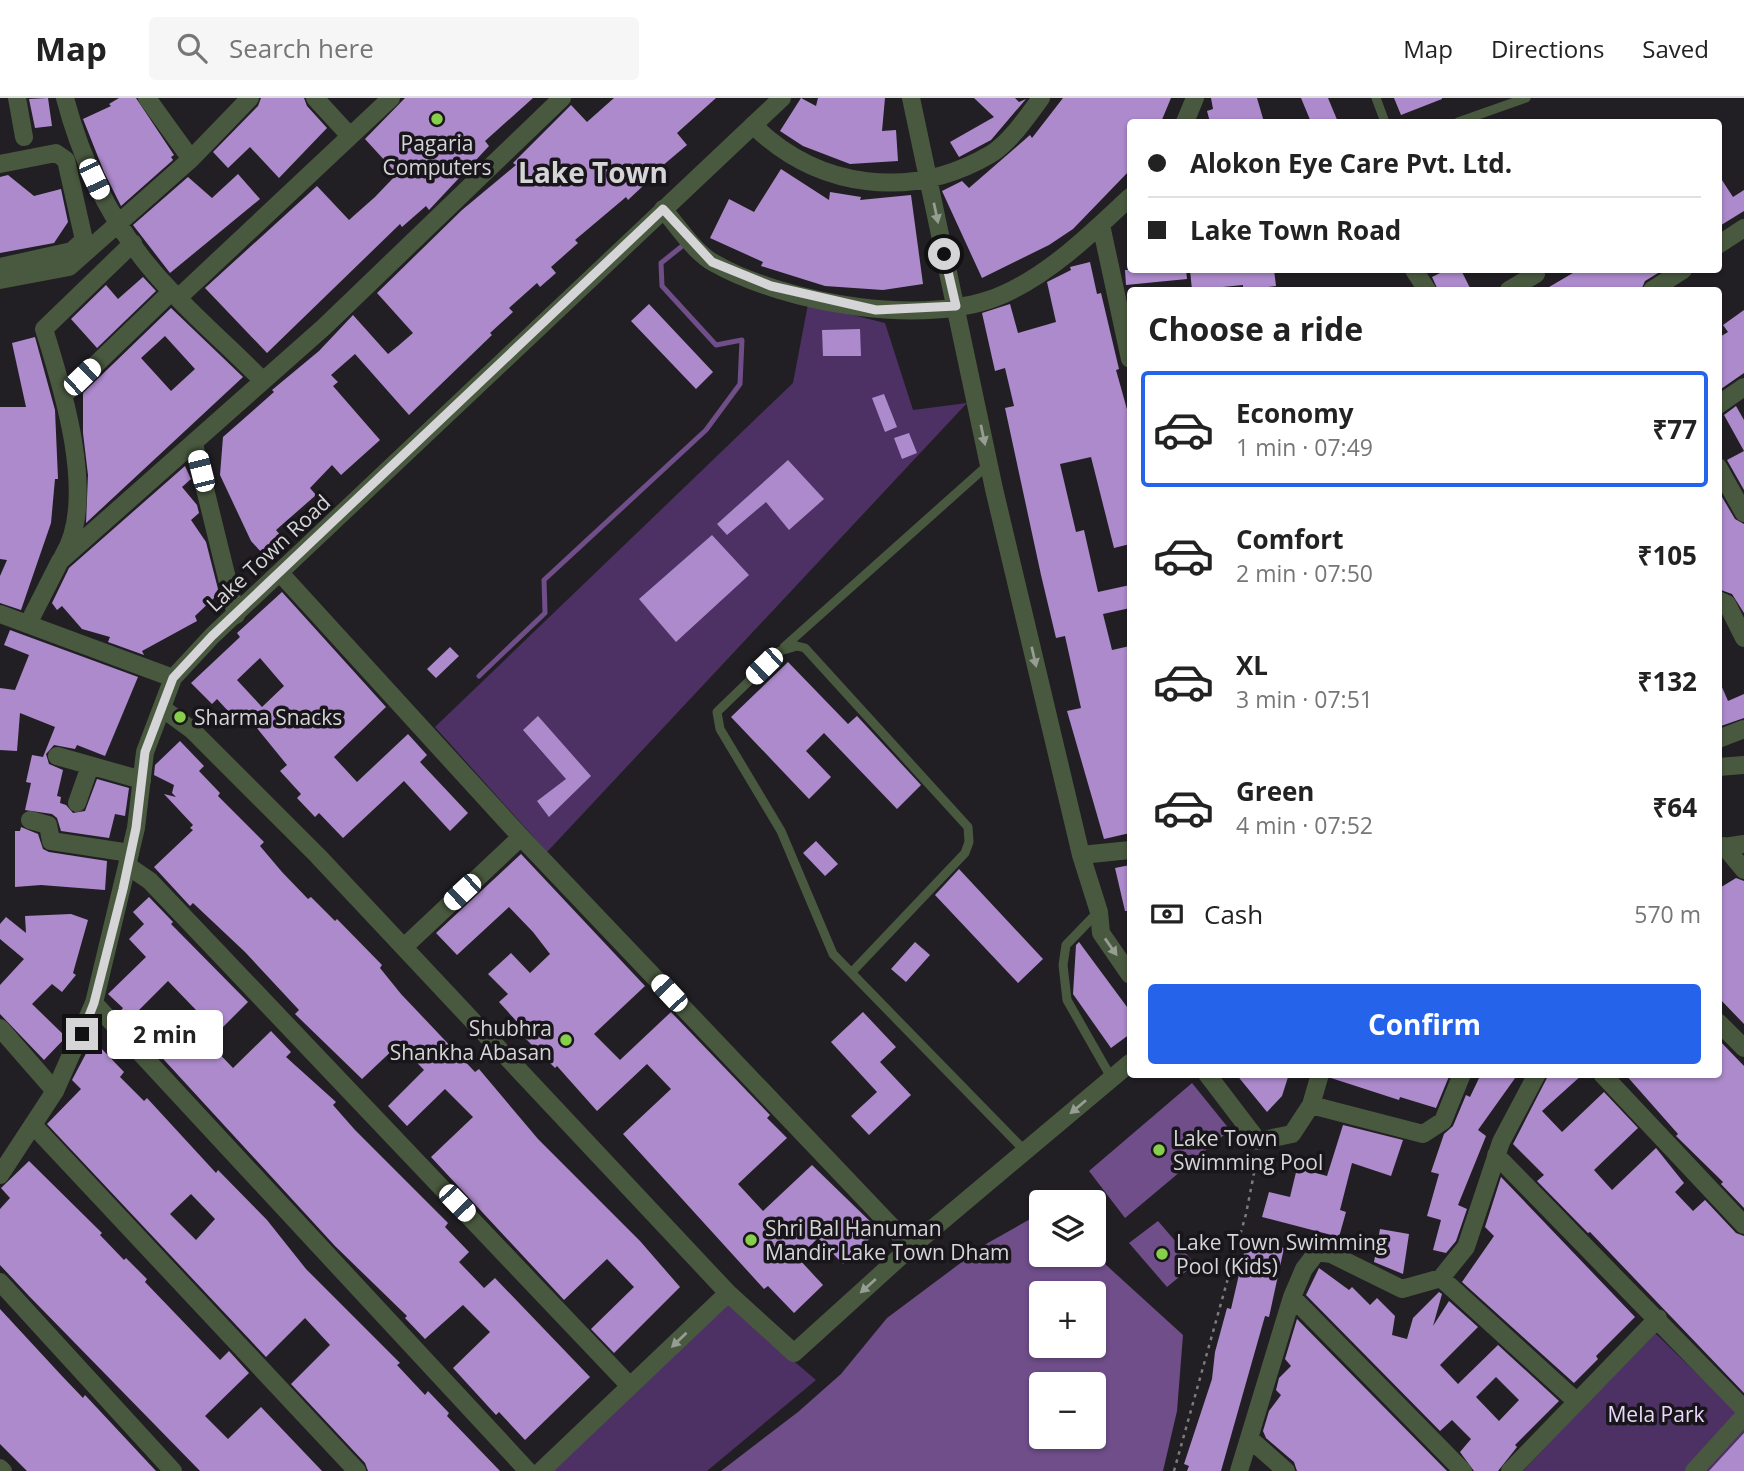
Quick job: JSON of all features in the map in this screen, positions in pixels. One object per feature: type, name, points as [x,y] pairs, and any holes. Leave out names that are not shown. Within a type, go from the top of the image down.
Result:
[{"type":"street","points":[[18,98],[24,137]]},
{"type":"street","points":[[65,98],[77,143],[102,196],[133,243],[174,295],[263,382]]},
{"type":"street","points":[[148,98],[191,159]]},
{"type":"street","points":[[0,280],[69,267],[191,159],[250,98]]},
{"type":"street","points":[[314,98],[350,136]]},
{"type":"street","points":[[65,394],[391,98]]},
{"type":"street","points":[[60,561],[263,382],[561,98]]},
{"type":"street","points":[[911,98],[989,464],[1081,855],[1099,912],[1101,933],[1127,971]]},
{"type":"street","points":[[753,125],[774,146],[838,178],[889,184],[953,170],[993,153],[1041,98]]},
{"type":"street","points":[[1186,119],[1195,98]]},
{"type":"street","name":"Lake Town Road","points":[[0,1175],[55,1091],[94,1003],[129,860],[145,752],[173,678],[236,615],[753,125],[776,100]]},
{"type":"street","points":[[0,164],[56,153],[61,155],[66,160],[84,240],[72,251],[0,267]]},
{"type":"street","points":[[663,209],[712,262],[771,286],[876,310],[956,306],[1003,295],[1056,262],[1127,200]]},
{"type":"street","points":[[1101,225],[1127,345]]},
{"type":"street","points":[[1722,242],[1744,228]]},
{"type":"street","points":[[28,624],[69,546],[77,506],[75,452],[65,394],[44,329],[133,243]]},
{"type":"street","points":[[1657,287],[1678,273]]},
{"type":"street","points":[[1514,287],[1536,274]]},
{"type":"street","points":[[1722,402],[1744,387]]},
{"type":"street","points":[[194,444],[236,615]]},
{"type":"street","points":[[1722,474],[1744,513]]},
{"type":"street","points":[[281,573],[521,837],[911,1247]]},
{"type":"street","points":[[1722,602],[1727,604],[1744,638]]},
{"type":"street","points":[[0,614],[173,678]]},
{"type":"street","points":[[162,708],[192,730],[404,947],[728,1293],[794,1353],[911,1247],[1127,1066]]},
{"type":"street","points":[[1722,737],[1744,729]]},
{"type":"street","points":[[57,756],[142,780]]},
{"type":"street","points":[[1722,767],[1744,765]]},
{"type":"street","points":[[77,803],[90,766]]},
{"type":"street","points":[[30,820],[48,825],[51,841],[129,860],[630,1386]]},
{"type":"street","points":[[404,947],[521,837]]},
{"type":"street","points":[[1722,847],[1744,844]]},
{"type":"street","points":[[1722,848],[1744,870]]},
{"type":"street","points":[[1081,855],[1127,850]]},
{"type":"street","points":[[94,1003],[528,1471]]},
{"type":"street","points":[[1722,1026],[1744,1048]]},
{"type":"street","points":[[0,1028],[55,1091]]},
{"type":"street","points":[[1210,1078],[1258,1141],[1292,1133],[1311,1105],[1319,1078]]},
{"type":"street","points":[[1311,1105],[1423,1134],[1443,1121],[1460,1078]]},
{"type":"street","points":[[1239,1471],[1292,1297],[1304,1269],[1317,1252],[1331,1254],[1402,1289],[1441,1278],[1466,1247],[1483,1188],[1523,1097],[1535,1078]]},
{"type":"street","points":[[1606,1078],[1744,1225]]},
{"type":"street","points":[[33,1125],[356,1471]]},
{"type":"street","points":[[1496,1156],[1658,1318],[1744,1409]]},
{"type":"street","points":[[1441,1278],[1576,1401]]},
{"type":"street","points":[[0,1282],[173,1471]]},
{"type":"street","points":[[541,1471],[728,1293]]},
{"type":"street","points":[[1292,1297],[1463,1471]]},
{"type":"street","points":[[1510,1471],[1658,1318]]},
{"type":"street","points":[[1694,1471],[1744,1416]]},
{"type":"street","points":[[1250,1439],[1286,1471]]},
{"type":"lane","points":[[1376,98],[1384,119]]},
{"type":"lane","points":[[1466,119],[1526,98]]},
{"type":"lane","points":[[989,464],[780,651],[717,712],[720,729],[781,831],[834,954],[1025,1152]]},
{"type":"lane","points":[[780,651],[797,646],[805,648],[968,828],[969,842],[965,853],[852,972]]},
{"type":"lane","points":[[1099,912],[1066,945],[1064,981],[1067,1000],[1112,1079]]},
{"type":"path","points":[[1174,1471],[1256,1177],[1258,1141]]},
{"type":"green space","points":[[808,304],[885,323],[913,410],[967,403],[547,852],[435,727],[793,383]]},
{"type":"green space","points":[[727,1304],[816,1380],[707,1471],[553,1471]]},
{"type":"green space","name":"Mela Park","points":[[1654,1332],[1744,1419],[1744,1471],[1523,1471]]},
{"type":"shaded area","name":"Lake Town Swimming Pool","points":[[1192,1083],[1230,1130],[1125,1218],[1089,1171]]},
{"type":"shaded area","points":[[1029,1220],[1029,1267],[1106,1265],[1183,1335],[1177,1411],[1163,1471],[721,1471],[798,1412],[841,1374],[887,1318],[986,1244]]},
{"type":"shaded area","name":"Lake Town Swimming Pool (Kids)","points":[[1158,1221],[1195,1264],[1167,1287],[1129,1243]]},
{"type":"building","points":[[48,98],[52,126],[35,128],[29,99]]},
{"type":"building","points":[[119,98],[136,98],[174,155],[171,157],[173,160],[121,206],[83,119],[111,106],[109,104]]},
{"type":"building","points":[[261,98],[304,98],[307,106],[327,128],[279,178],[250,147],[228,168],[213,152],[258,106]]},
{"type":"building","points":[[405,98],[533,98],[485,141],[489,146],[429,210],[426,206],[402,227],[400,224],[267,353],[205,288],[317,186],[349,220],[375,197],[397,174],[365,139]]},
{"type":"building","points":[[614,98],[716,98],[677,133],[687,145],[642,183],[644,185],[628,200],[626,197],[575,240],[578,243],[551,267],[556,273],[540,287],[537,283],[509,308],[513,312],[490,333],[492,335],[409,415],[355,354],[331,375],[338,382],[333,386],[380,440],[341,475],[332,465],[310,488],[316,495],[276,530],[281,536],[262,553],[251,541],[220,475],[223,437],[274,392],[272,390],[319,351],[353,315],[388,354],[413,333],[377,293],[462,210],[516,165],[513,163],[571,105],[587,122]]},
{"type":"building","points":[[801,98],[816,106],[818,98],[885,98],[882,131],[896,130],[898,161],[850,164],[803,146],[780,131]]},
{"type":"building","points":[[974,98],[1015,98],[1019,102],[1026,99],[991,140],[959,157],[950,142],[994,117]]},
{"type":"building","points":[[1063,98],[1171,98],[1162,119],[1127,119],[1127,173],[1073,229],[1049,245],[982,278],[942,191],[962,181],[969,188],[1030,135],[1032,138]]},
{"type":"building","points":[[1211,98],[1257,98],[1263,119],[1209,119],[1207,111],[1213,109]]},
{"type":"building","points":[[1301,98],[1328,98],[1337,119],[1310,119]]},
{"type":"building","points":[[1394,98],[1442,98],[1442,99],[1401,115]]},
{"type":"building","points":[[781,169],[829,200],[830,192],[861,197],[860,200],[911,195],[923,284],[883,290],[825,286],[761,266],[763,262],[710,238],[729,199],[754,212]]},
{"type":"building","points":[[238,174],[260,199],[170,273],[133,225],[188,177],[212,198]]},
{"type":"building","points":[[8,175],[34,196],[61,189],[68,222],[54,243],[0,253],[0,177]]},
{"type":"building","points":[[1722,180],[1733,197],[1744,190],[1744,211],[1722,225]]},
{"type":"building","points":[[1090,262],[1097,294],[1101,293],[1119,369],[1116,370],[1127,409],[1127,545],[1114,548],[1091,457],[1060,464],[1076,532],[1084,530],[1098,592],[1127,586],[1127,609],[1103,614],[1112,650],[1127,647],[1127,834],[1104,839],[1067,711],[1081,708],[1065,636],[1056,638],[1041,575],[1005,408],[1014,406],[1005,368],[995,371],[982,313],[1010,304],[1018,333],[1056,322],[1047,282],[1071,270],[1070,267]]},
{"type":"building","points":[[1125,270],[1127,273],[1186,273],[1187,279],[1126,285]]},
{"type":"building","points":[[1190,273],[1274,273],[1276,286],[1243,285],[1192,287]]},
{"type":"building","points":[[1440,273],[1462,273],[1470,287],[1437,287],[1432,277]]},
{"type":"building","points":[[1573,273],[1658,273],[1645,281],[1642,287],[1549,287]]},
{"type":"building","points":[[143,277],[156,291],[97,348],[71,319],[106,285],[118,299]]},
{"type":"building","points":[[649,304],[713,372],[696,389],[631,321]]},
{"type":"building","points":[[171,308],[243,377],[86,523],[88,475],[83,433],[83,393]],"holes":[[[165,336],[195,369],[171,391],[141,358]]]},
{"type":"building","points":[[1744,310],[1744,373],[1722,388],[1722,336],[1728,332],[1723,325]]},
{"type":"building","points":[[860,329],[861,356],[823,356],[822,330]]},
{"type":"building","points":[[35,337],[55,410],[58,479],[55,479],[51,523],[21,610],[0,603],[0,576],[7,560],[0,559],[0,407],[26,407],[12,343]]},
{"type":"building","points":[[884,394],[897,427],[885,432],[872,398]]},
{"type":"building","points":[[1736,406],[1744,420],[1744,451],[1724,415]]},
{"type":"building","points":[[909,433],[917,453],[902,459],[894,438]]},
{"type":"building","points":[[1744,451],[1744,490],[1727,460]]},
{"type":"building","points":[[788,460],[824,499],[789,530],[766,502],[727,535],[717,524]]},
{"type":"building","points":[[185,466],[191,479],[182,487],[197,505],[199,513],[191,520],[206,542],[218,589],[214,598],[195,616],[197,621],[142,651],[144,655],[108,642],[110,637],[82,629],[62,606],[57,610],[52,603],[69,568]]},
{"type":"building","points":[[1722,497],[1735,519],[1744,524],[1744,613],[1732,594],[1722,590]]},
{"type":"building","points":[[712,535],[749,575],[676,642],[639,599]]},
{"type":"building","points":[[282,592],[386,707],[334,757],[357,782],[408,734],[427,755],[420,762],[468,813],[450,831],[404,781],[343,838],[319,813],[315,817],[297,798],[301,794],[280,771],[287,765],[248,717],[240,724],[217,699],[212,704],[191,683],[240,637],[237,633]],"holes":[[[260,658],[284,686],[262,707],[237,680]]]},
{"type":"building","points":[[10,630],[138,677],[105,756],[77,745],[75,749],[54,745],[46,754],[49,764],[63,770],[57,796],[61,797],[60,803],[73,813],[85,811],[97,779],[129,788],[125,816],[115,814],[109,838],[61,831],[57,818],[52,814],[25,810],[31,783],[26,782],[32,755],[43,757],[55,727],[20,713],[17,751],[0,750],[0,688],[15,690],[29,655],[4,645]]},
{"type":"building","points":[[450,647],[459,656],[436,678],[427,669]]},
{"type":"building","points":[[788,662],[848,724],[857,716],[921,785],[897,809],[824,733],[806,751],[831,777],[809,799],[731,717]]},
{"type":"building","points":[[1722,687],[1728,701],[1744,694],[1744,718],[1722,726]]},
{"type":"building","points":[[538,716],[591,776],[549,817],[537,801],[566,779],[523,730]]},
{"type":"building","points":[[180,741],[204,766],[199,771],[220,793],[218,796],[264,842],[260,846],[282,872],[308,899],[311,897],[335,921],[337,919],[382,965],[380,968],[401,994],[475,1072],[479,1069],[538,1139],[640,1241],[680,1287],[614,1353],[591,1329],[634,1287],[607,1259],[564,1300],[431,1157],[473,1117],[445,1089],[407,1126],[388,1106],[424,1070],[399,1044],[362,1079],[295,1014],[299,1010],[245,952],[193,903],[190,906],[154,867],[193,830],[190,828],[193,825],[164,794],[176,797],[172,793],[174,785],[154,775],[155,765]]},
{"type":"building","points":[[21,827],[38,834],[43,849],[49,852],[107,861],[105,890],[41,885],[15,887],[15,831],[20,831]]},
{"type":"building","points":[[816,841],[838,864],[825,876],[803,853]]},
{"type":"building","points":[[521,854],[645,986],[594,1034],[620,1060],[671,1012],[770,1115],[767,1118],[787,1138],[738,1184],[763,1211],[812,1165],[879,1230],[843,1264],[818,1238],[798,1258],[823,1285],[794,1313],[768,1286],[764,1289],[623,1134],[671,1089],[647,1064],[597,1111],[557,1066],[555,1068],[515,1028],[519,1024],[499,1002],[508,994],[488,974],[511,953],[530,973],[550,954],[533,932],[509,907],[457,955],[436,933]]},
{"type":"building","points":[[1127,866],[1127,911],[1125,911],[1115,868]]},
{"type":"building","points":[[959,869],[1043,959],[1018,983],[935,895]]},
{"type":"building","points":[[1736,878],[1744,881],[1744,1024],[1722,1001],[1722,887]]},
{"type":"building","points":[[149,897],[173,922],[171,924],[248,1002],[208,1042],[233,1068],[271,1031],[291,1052],[286,1057],[336,1102],[333,1105],[355,1130],[448,1223],[445,1227],[469,1252],[459,1262],[484,1288],[495,1278],[590,1377],[525,1440],[499,1412],[496,1415],[453,1368],[490,1332],[463,1305],[425,1339],[405,1318],[407,1316],[335,1246],[155,1050],[196,1010],[168,981],[127,1022],[119,1013],[123,1008],[108,994],[146,957],[129,939],[144,924],[133,912]]},
{"type":"building","points":[[71,914],[88,920],[73,973],[76,975],[62,992],[52,984],[32,1004],[66,1037],[44,1060],[0,1014],[0,985],[24,959],[0,939],[0,924],[6,917],[26,933],[25,916]]},
{"type":"building","points":[[915,942],[930,955],[906,982],[891,969]]},
{"type":"building","points":[[1079,942],[1127,1007],[1127,1036],[1111,1048],[1073,994],[1076,945]]},
{"type":"building","points":[[863,1012],[896,1047],[880,1062],[911,1095],[869,1135],[851,1116],[877,1092],[831,1042]]},
{"type":"building","points":[[1722,1043],[1744,1066],[1744,1208],[1721,1184],[1723,1182],[1676,1136],[1678,1134],[1629,1078],[1722,1078]]},
{"type":"building","points":[[91,1044],[97,1044],[124,1072],[120,1077],[144,1101],[147,1098],[216,1173],[218,1170],[267,1220],[306,1269],[400,1363],[397,1365],[425,1395],[428,1391],[449,1413],[447,1416],[500,1471],[368,1471],[365,1463],[291,1384],[330,1345],[305,1318],[266,1357],[47,1124],[81,1089],[72,1080]],"holes":[[[191,1194],[215,1219],[196,1240],[170,1214]]]},
{"type":"building","points":[[1239,1078],[1288,1078],[1282,1096],[1267,1112]]},
{"type":"building","points":[[1331,1078],[1448,1078],[1436,1108],[1400,1097],[1399,1100]]},
{"type":"building","points":[[1479,1078],[1515,1078],[1478,1130],[1486,1136],[1458,1205],[1467,1209],[1456,1241],[1446,1253],[1433,1250],[1441,1220],[1427,1216],[1439,1174],[1431,1172],[1444,1134],[1453,1126],[1466,1095],[1470,1097]]},
{"type":"building","points":[[1547,1078],[1579,1078],[1542,1111],[1562,1132],[1604,1092],[1638,1128],[1594,1170],[1612,1190],[1656,1148],[1684,1183],[1675,1192],[1693,1211],[1705,1200],[1736,1233],[1744,1236],[1744,1393],[1590,1232],[1588,1233],[1537,1181],[1544,1175],[1513,1144]]},
{"type":"building","points":[[1343,1125],[1403,1140],[1391,1176],[1352,1163],[1340,1210],[1346,1212],[1339,1237],[1262,1217],[1269,1192],[1290,1197],[1297,1168],[1327,1176]]},
{"type":"building","points":[[29,1161],[102,1233],[100,1235],[124,1260],[126,1258],[147,1279],[145,1282],[220,1360],[229,1351],[249,1373],[205,1416],[228,1439],[261,1407],[322,1471],[200,1471],[29,1296],[0,1265],[0,1209],[10,1198],[1,1188]]},
{"type":"building","points":[[1501,1177],[1635,1317],[1596,1356],[1598,1359],[1574,1383],[1462,1282],[1494,1236],[1485,1227]]},
{"type":"building","points":[[1380,1229],[1409,1234],[1403,1274],[1374,1262]]},
{"type":"building","points":[[1247,1240],[1284,1248],[1269,1317],[1265,1316],[1221,1471],[1187,1471],[1189,1466],[1184,1464],[1212,1379],[1215,1352],[1227,1308],[1231,1309]]},
{"type":"building","points":[[1319,1268],[1349,1290],[1352,1287],[1370,1305],[1377,1298],[1395,1316],[1392,1335],[1407,1339],[1413,1318],[1439,1292],[1442,1294],[1433,1326],[1449,1301],[1478,1327],[1440,1365],[1458,1384],[1498,1345],[1559,1401],[1515,1445],[1517,1447],[1498,1471],[1474,1471],[1460,1452],[1471,1439],[1452,1420],[1440,1431],[1306,1295]],"holes":[[[1496,1377],[1519,1400],[1499,1421],[1476,1397]]]},
{"type":"building","points":[[0,1309],[156,1471],[27,1471],[0,1444]]},
{"type":"building","points":[[1297,1319],[1447,1471],[1297,1471],[1294,1462],[1266,1438],[1263,1431],[1269,1411],[1281,1395],[1276,1390],[1279,1378],[1291,1366],[1285,1359]]},
{"type":"building","points":[[1744,1433],[1744,1471],[1709,1471]]},
{"type":"waterway","points":[[479,676],[545,613],[544,580],[706,430],[740,384],[742,340],[716,345],[662,286],[661,263],[681,247]]},
{"type":"place","name":"Pagaria Computers","points":[[437,119]]},
{"type":"place","name":"Sharma Snacks","points":[[180,717]]},
{"type":"place","name":"Shubhra Shankha Abasan","points":[[566,1040]]},
{"type":"place","name":"Lake Town Swimming Pool","points":[[1159,1150]]},
{"type":"place","name":"Shri Bal Hanuman Mandir Lake Town Dham","points":[[751,1240]]},
{"type":"place","name":"Lake Town Swimming Pool (Kids)","points":[[1162,1254]]},
{"type":"district","name":"Lake Town","points":[[593,172]]},
{"type":"route","points":[[82,1034],[94,1003],[123,889],[136,828],[145,752],[173,678],[212,636],[327,531],[663,209],[712,262],[771,286],[876,310],[931,310],[956,306],[944,254]]}]
